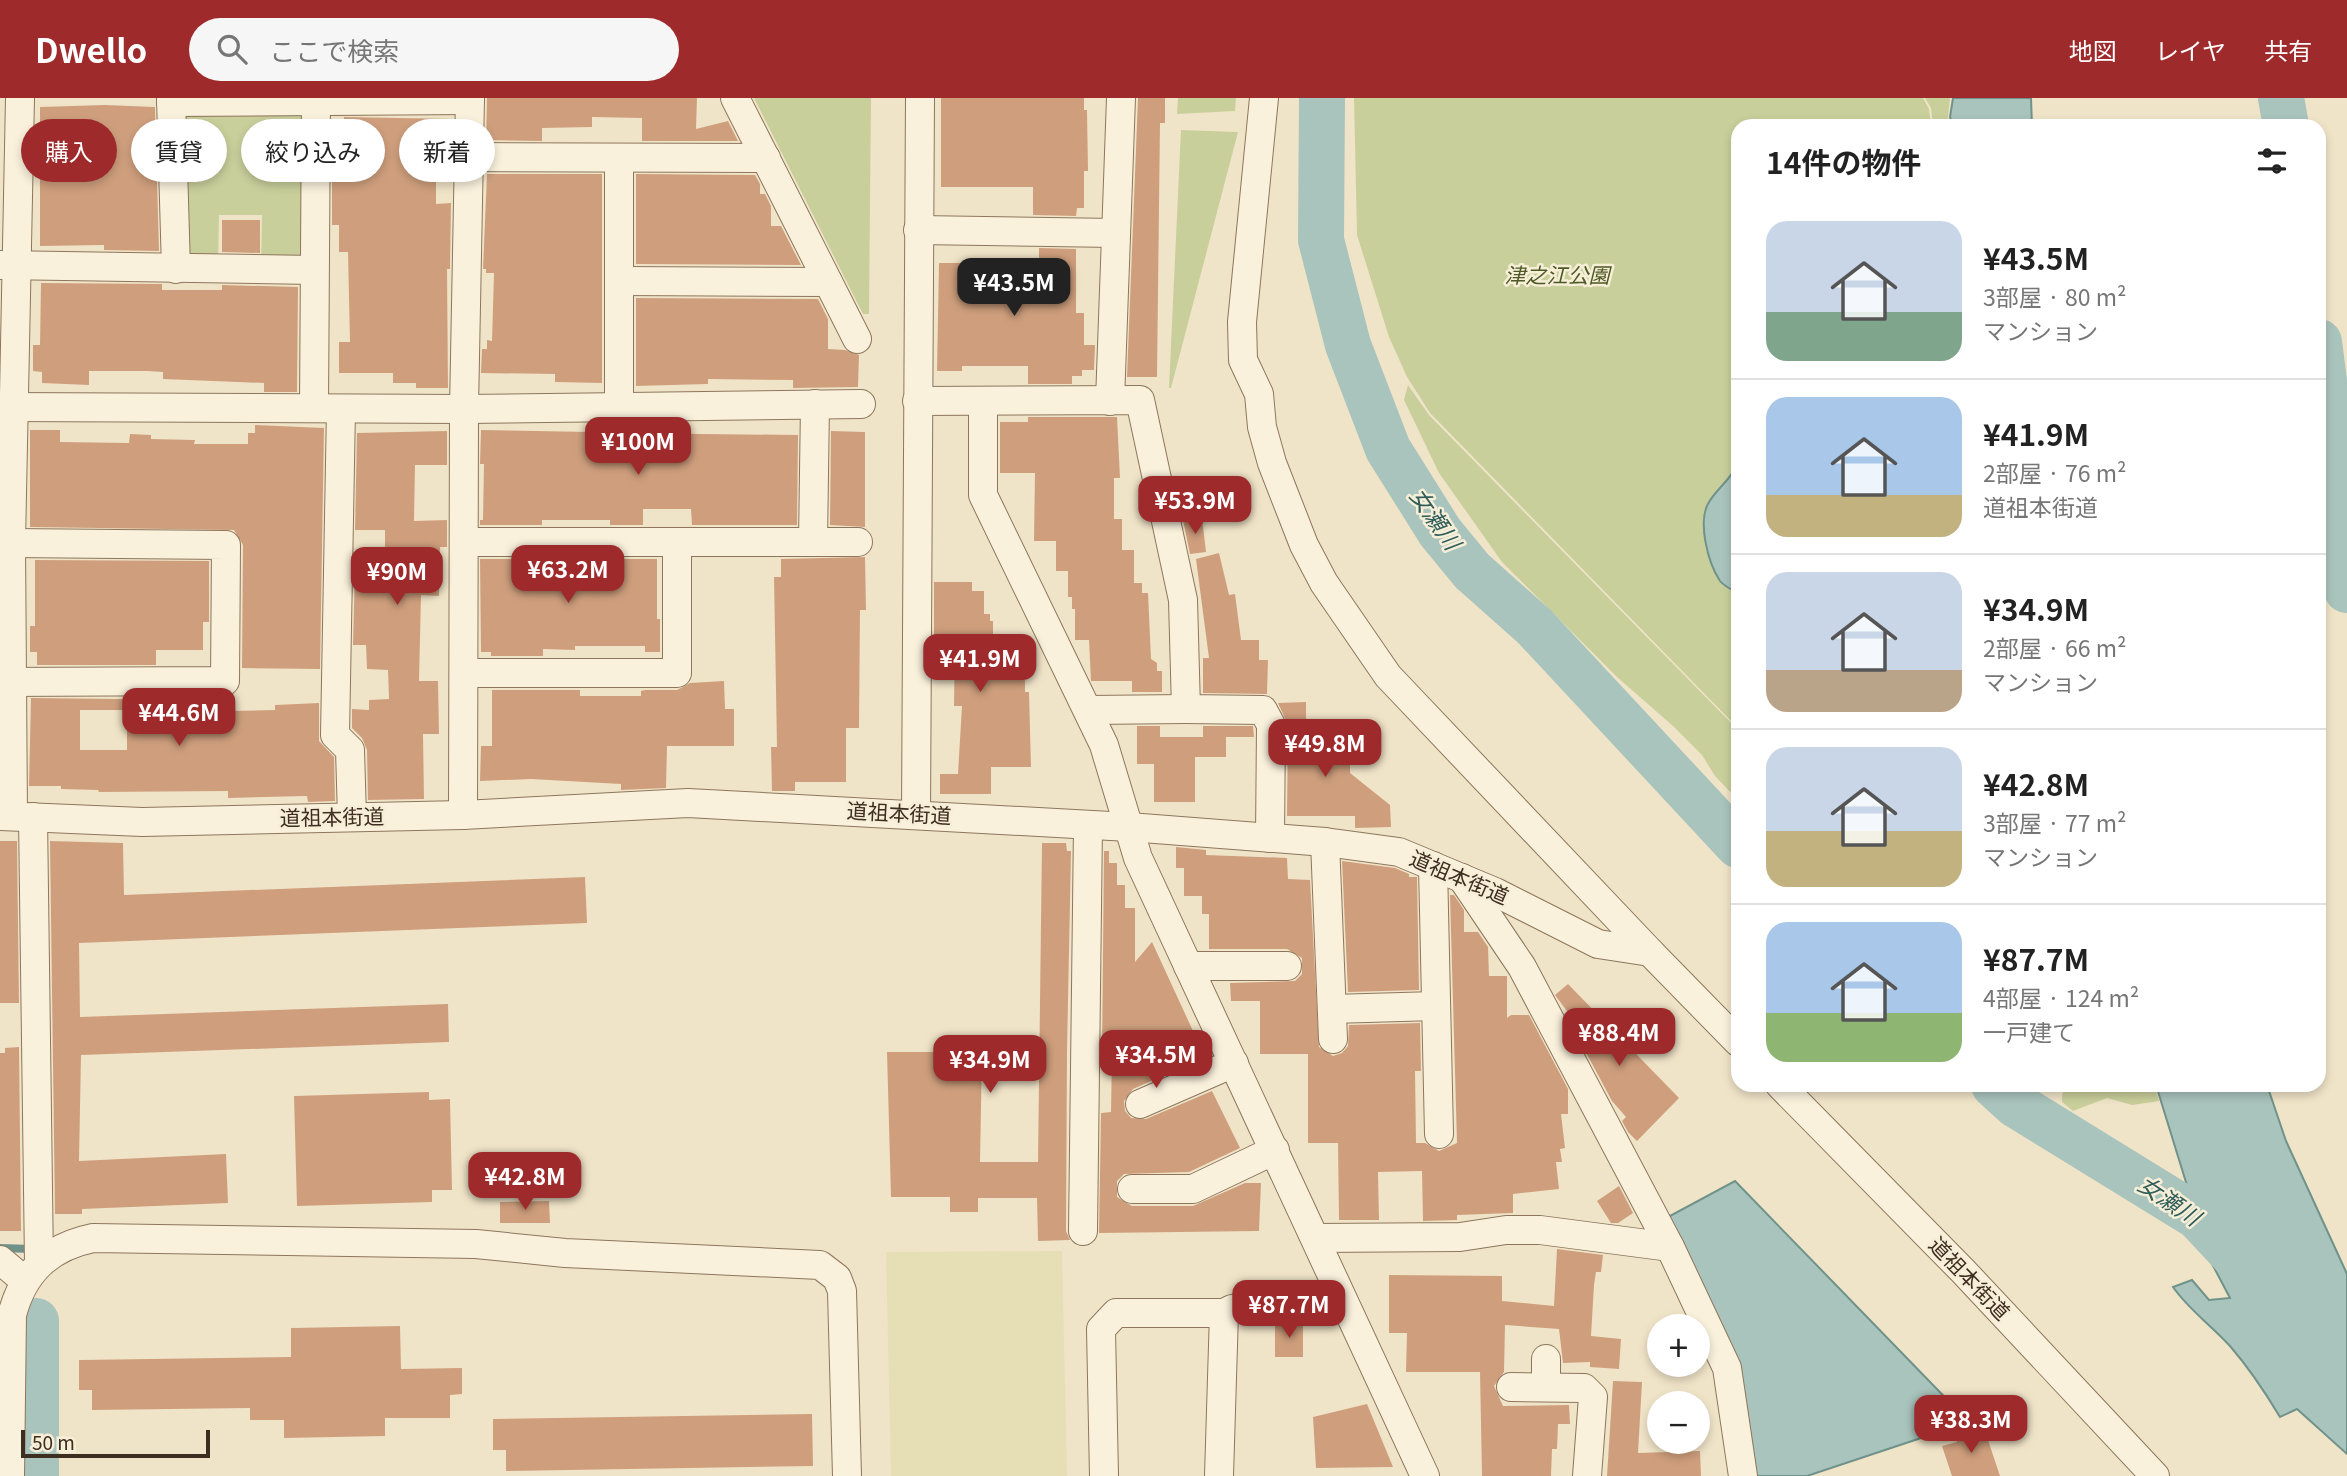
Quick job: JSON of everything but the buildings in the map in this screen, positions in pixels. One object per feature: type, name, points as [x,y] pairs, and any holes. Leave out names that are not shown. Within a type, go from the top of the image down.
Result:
[{"type":"street","points":[[20,98],[8,265],[6,407],[11,543],[7,682],[15,816],[32,1272]]},
{"type":"street","points":[[735,98],[857,339]]},
{"type":"street","points":[[916,815],[920,98]]},
{"type":"street","points":[[1111,401],[1121,98]]},
{"type":"street","points":[[1264,98],[1242,322],[1243,360],[1259,394],[1262,427],[1272,463],[1304,545],[1324,583],[1388,676],[1731,1035]]},
{"type":"street","points":[[176,270],[171,100],[470,99],[470,119]]},
{"type":"street","points":[[316,101],[314,270],[328,408],[335,735],[350,750],[352,817]]},
{"type":"street","points":[[495,157],[765,158]]},
{"type":"street","points":[[618,158],[618,407]]},
{"type":"street","points":[[463,815],[464,409],[469,182]]},
{"type":"street","points":[[918,230],[1116,233]]},
{"type":"street","points":[[8,265],[176,270],[314,270]]},
{"type":"street","points":[[618,281],[828,282]]},
{"type":"street","points":[[917,401],[1140,400],[1151,441],[1183,600],[1186,709]]},
{"type":"street","points":[[983,401],[983,495],[1104,744],[1138,858],[1317,1238],[1425,1476]]},
{"type":"street","points":[[813,542],[815,404]]},
{"type":"street","points":[[6,407],[464,409],[861,404]]},
{"type":"street","points":[[464,542],[858,542]]},
{"type":"street","points":[[464,673],[677,673],[677,542]]},
{"type":"street","points":[[7,682],[225,681],[226,545],[11,543]]},
{"type":"street","points":[[1088,710],[1263,710],[1271,725],[1270,838]]},
{"type":"street","name":"道祖本街道","points":[[15,816],[142,822],[463,815],[688,803],[1129,827],[1325,842],[1399,852],[1462,878],[1598,944],[1650,952]]},
{"type":"street","points":[[1083,1231],[1088,826]]},
{"type":"street","points":[[1325,842],[1333,1039]]},
{"type":"street","points":[[1433,866],[1440,1134]]},
{"type":"street","points":[[1462,878],[1522,967],[1670,1247],[1727,1368],[1743,1476]]},
{"type":"street","points":[[1188,966],[1287,966]]},
{"type":"street","points":[[1332,1009],[1436,1006]]},
{"type":"street","points":[[1140,1104],[1234,1063]]},
{"type":"street","name":"道祖本街道","points":[[1787,1092],[1963,1271],[2155,1476]]},
{"type":"street","points":[[1132,1189],[1193,1189],[1275,1150]]},
{"type":"street","points":[[1317,1238],[1460,1237],[1506,1230],[1540,1230],[1670,1247]]},
{"type":"street","points":[[10,1476],[5,1438],[12,1315],[32,1272],[64,1246],[93,1238],[476,1244],[565,1253],[813,1262],[832,1272],[842,1291],[846,1476]]},
{"type":"street","points":[[0,1260],[32,1272]]},
{"type":"street","points":[[1104,1476],[1101,1329],[1116,1313],[1224,1313],[1232,1309],[1268,1309]]},
{"type":"street","points":[[1219,1476],[1224,1313]]},
{"type":"street","points":[[1546,1359],[1546,1387]]},
{"type":"street","points":[[1511,1387],[1584,1388],[1593,1397],[1587,1476]]},
{"type":"shaded area","points":[[1062,1251],[1067,1476],[891,1476],[886,1252]]},
{"type":"green space","points":[[754,98],[871,98],[869,314],[863,314]]},
{"type":"green space","points":[[1178,98],[1236,98],[1235,111],[1177,114]]},
{"type":"green space","name":"津之江公園","points":[[1354,98],[1923,98],[1929,109],[1930,119],[1731,119],[1731,721],[1430,413],[1407,377],[1389,337],[1357,235]]},
{"type":"green space","points":[[1925,98],[1950,98],[1949,119],[1932,119],[1931,108]]},
{"type":"green space","points":[[191,109],[298,110],[306,116],[306,119],[241,119],[241,182],[306,182],[306,256],[261,264],[262,215],[219,215],[218,262],[190,262],[186,182],[227,182],[227,119],[183,119]]},
{"type":"green space","points":[[1181,130],[1238,132],[1169,388]]},
{"type":"green space","points":[[1408,385],[1429,415],[1731,723],[1731,793],[1715,776],[1702,755],[1617,677],[1502,562],[1439,473],[1404,400]]},
{"type":"green space","points":[[2156,1092],[2159,1101],[2132,1105],[2107,1098],[2073,1111],[2062,1102],[2062,1094]]},
{"type":"water","points":[[1953,98],[2031,98],[2032,119],[1950,117]]},
{"type":"water","points":[[1731,475],[1731,590],[1722,583],[1716,573],[1708,553],[1704,531],[1706,510],[1716,492]]},
{"type":"water","points":[[2158,1092],[2269,1092],[2286,1141],[2347,1274],[2347,1454],[2297,1409],[2280,1417],[2237,1354],[2173,1287],[2192,1280],[2209,1300],[2230,1298],[2210,1260]]},
{"type":"water","points":[[1735,1181],[1964,1417],[1948,1429],[1807,1476],[1755,1476],[1710,1342],[1710,1314],[1701,1314],[1668,1217]]},
{"type":"waterway","name":"女瀬川","points":[[1322,98],[1321,240],[1348,345],[1388,449],[1440,532],[1472,571],[1534,626],[1731,837]]},
{"type":"waterway","points":[[2281,98],[2285,119]]},
{"type":"waterway","points":[[2326,396],[2347,590]]},
{"type":"waterway","name":"女瀬川","points":[[2002,1092],[2016,1105],[2198,1217],[2240,1262]]},
{"type":"waterway","points":[[0,1248],[32,1249]]},
{"type":"waterway","points":[[36,1321],[36,1476]]}]
